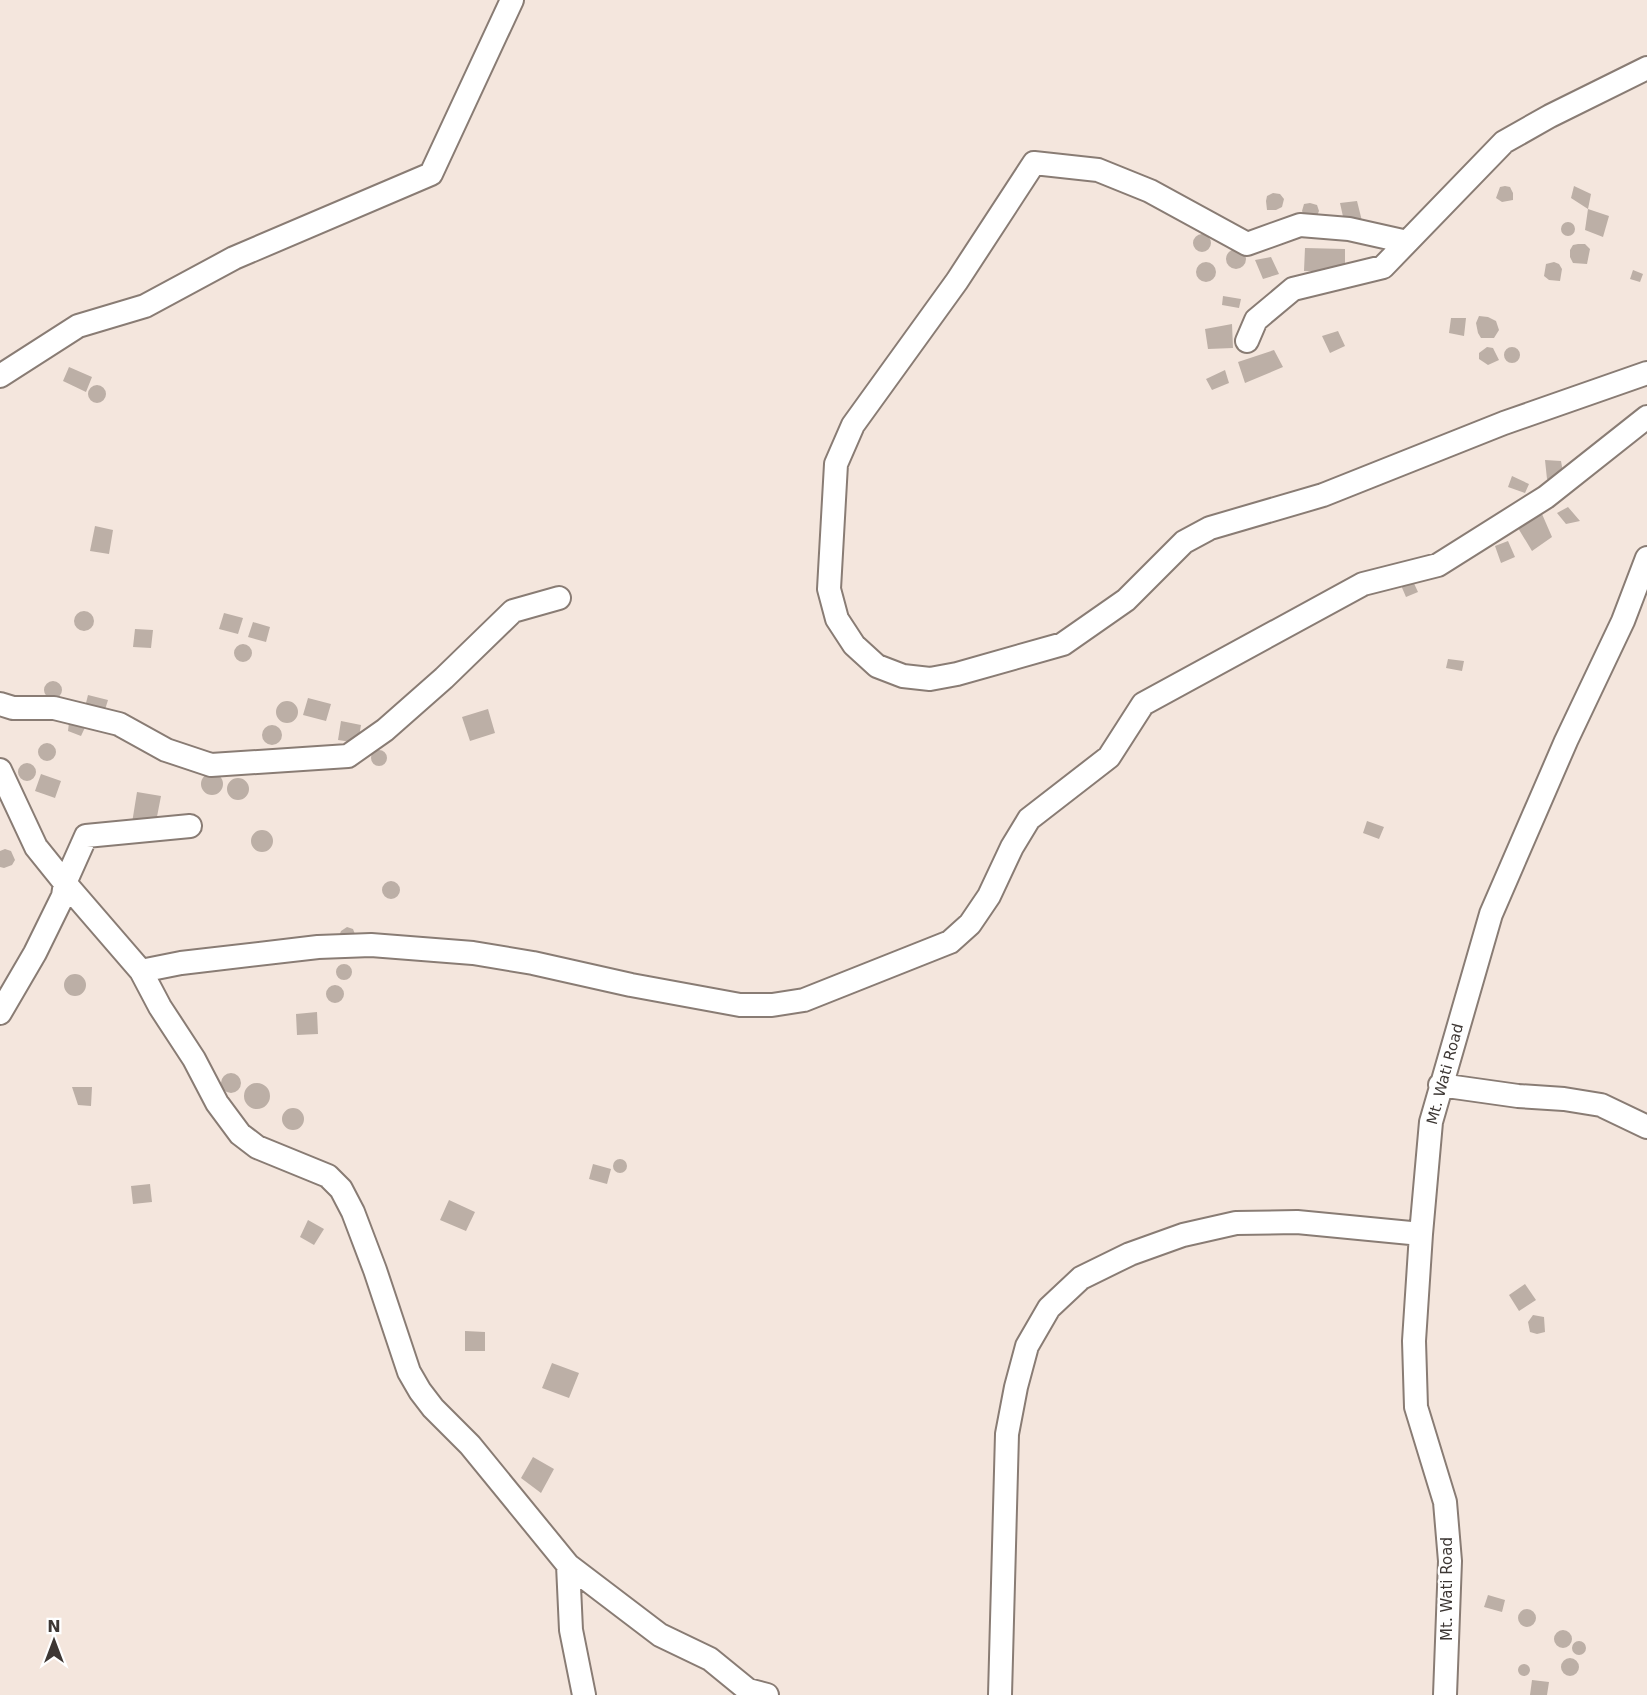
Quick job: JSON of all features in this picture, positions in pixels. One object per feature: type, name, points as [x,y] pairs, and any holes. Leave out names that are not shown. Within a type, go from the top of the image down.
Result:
[{"type":"street","points":[[0,376],[78,326],[145,306],[234,258],[431,174],[512,0]]},
{"type":"street","points":[[1247,341],[1256,320],[1293,289],[1383,267],[1504,142],[1550,116],[1647,68]]},
{"type":"street","points":[[1407,242],[1349,229],[1300,225],[1247,244],[1150,191],[1098,170],[1034,163],[957,281],[853,425],[836,464],[829,589],[837,619],[854,645],[877,666],[903,676],[930,679],[957,674],[1063,644],[1126,600],[1184,542],[1210,528],[1323,495],[1504,423],[1647,373]]},
{"type":"street","points":[[141,971],[181,963],[318,947],[371,945],[473,953],[740,1005],[772,1005],[804,1000],[950,942],[970,924],[989,896],[1012,847],[1029,819],[1109,757],[1143,704],[1363,584],[1438,565],[1546,497],[1647,417]]},
{"type":"street","name":"Mt. Wati Road","points":[[1445,1695],[1450,1561],[1445,1502],[1416,1407],[1414,1341],[1420,1234],[1431,1122],[1491,914],[1566,741],[1623,621],[1647,558]]},
{"type":"street","points":[[0,704],[13,708],[54,708],[119,724],[166,750],[211,765],[348,756],[385,730],[444,678],[513,611],[559,598]]},
{"type":"street","points":[[0,770],[36,847],[141,971],[218,1103],[240,1134],[257,1147],[328,1176],[341,1189],[368,1250],[409,1372],[433,1408],[470,1445],[568,1565],[660,1635],[710,1659],[748,1690],[767,1695]]},
{"type":"street","points":[[0,1013],[35,953],[63,896],[65,883],[86,836],[190,826]]},
{"type":"street","points":[[1440,1085],[1518,1096],[1564,1099],[1601,1106],[1647,1126]]},
{"type":"street","points":[[1000,1695],[1007,1434],[1027,1346],[1049,1308],[1081,1278],[1130,1254],[1183,1235],[1236,1223],[1297,1222],[1420,1234]]},
{"type":"street","points":[[568,1565],[571,1630],[584,1695]]},
{"type":"building","points":[[1574,186],[1591,194],[1588,209],[1571,198]]},
{"type":"building","points":[[1500,187],[1510,187],[1513,200],[1502,202],[1496,198]]},
{"type":"building","points":[[1273,193],[1280,194],[1284,199],[1282,207],[1267,210],[1267,196]]},
{"type":"building","points":[[1357,201],[1362,221],[1344,221],[1340,203]]},
{"type":"building","points":[[1304,204],[1317,205],[1319,211],[1316,218],[1304,215],[1302,211]]},
{"type":"building","points":[[1588,209],[1609,216],[1603,237],[1585,230]]},
{"type":"building","points":[[1568,222],[1573,224],[1575,229],[1573,234],[1568,236],[1563,234],[1561,229],[1563,224]]},
{"type":"building","points":[[1198,234],[1206,234],[1211,239],[1209,250],[1198,252],[1193,247],[1193,239]]},
{"type":"building","points":[[1585,244],[1590,249],[1587,264],[1573,263],[1570,257],[1573,245]]},
{"type":"building","points":[[1305,248],[1345,249],[1345,272],[1304,271]]},
{"type":"building","points":[[1236,249],[1243,252],[1246,259],[1243,266],[1236,269],[1229,266],[1226,259],[1229,252]]},
{"type":"building","points":[[1271,257],[1279,274],[1263,279],[1255,260]]},
{"type":"building","points":[[1202,262],[1210,262],[1216,268],[1216,276],[1210,282],[1202,282],[1196,276],[1196,268]]},
{"type":"building","points":[[1554,262],[1562,269],[1560,281],[1549,280],[1544,276],[1546,264]]},
{"type":"building","points":[[1633,270],[1643,274],[1640,282],[1630,279]]},
{"type":"building","points":[[1223,296],[1241,299],[1239,308],[1222,305]]},
{"type":"building","points":[[1479,316],[1496,321],[1499,330],[1494,338],[1481,338],[1476,323]]},
{"type":"building","points":[[1451,318],[1466,318],[1464,336],[1449,333]]},
{"type":"building","points":[[1232,324],[1233,348],[1208,349],[1205,329]]},
{"type":"building","points":[[1338,331],[1345,346],[1330,353],[1322,336]]},
{"type":"building","points":[[1487,347],[1493,348],[1499,360],[1488,365],[1479,359],[1479,353]]},
{"type":"building","points":[[1509,347],[1515,347],[1520,355],[1518,361],[1509,363],[1504,358],[1504,352]]},
{"type":"building","points":[[1274,350],[1283,367],[1245,383],[1238,362]]},
{"type":"building","points":[[69,367],[92,377],[86,392],[63,381]]},
{"type":"building","points":[[1225,370],[1229,383],[1212,390],[1206,379]]},
{"type":"building","points":[[97,385],[103,388],[106,394],[103,400],[97,403],[91,400],[88,394],[91,388]]},
{"type":"building","points":[[1545,460],[1561,461],[1564,478],[1547,479]]},
{"type":"building","points":[[1512,476],[1529,484],[1525,493],[1508,487]]},
{"type":"building","points":[[1568,507],[1580,521],[1566,524],[1557,513]]},
{"type":"building","points":[[1542,514],[1552,537],[1532,551],[1518,528]]},
{"type":"building","points":[[95,526],[113,530],[109,554],[90,551]]},
{"type":"building","points":[[1508,541],[1515,557],[1501,563],[1495,546]]},
{"type":"building","points":[[1411,577],[1418,592],[1406,597],[1400,583]]},
{"type":"building","points":[[84,611],[91,614],[94,621],[91,628],[84,631],[77,628],[74,621],[77,614]]},
{"type":"building","points":[[224,613],[243,618],[238,634],[219,629]]},
{"type":"building","points":[[253,622],[270,627],[266,642],[248,637]]},
{"type":"building","points":[[135,629],[153,630],[151,648],[133,647]]},
{"type":"building","points":[[243,644],[249,647],[252,653],[249,659],[243,662],[237,659],[234,653],[237,647]]},
{"type":"building","points":[[1448,659],[1464,661],[1462,671],[1446,668]]},
{"type":"building","points":[[53,681],[59,684],[62,690],[59,696],[53,699],[47,696],[44,690],[47,684]]},
{"type":"building","points":[[88,695],[108,700],[103,716],[84,711]]},
{"type":"building","points":[[308,698],[331,704],[326,721],[303,715]]},
{"type":"building","points":[[287,701],[295,704],[298,712],[295,720],[287,723],[279,720],[276,712],[279,704]]},
{"type":"building","points":[[488,709],[495,733],[470,741],[462,717]]},
{"type":"building","points":[[70,714],[88,721],[81,736],[68,731]]},
{"type":"building","points":[[341,721],[361,725],[358,743],[338,740]]},
{"type":"building","points":[[272,725],[279,728],[282,735],[279,742],[272,745],[265,742],[262,735],[265,728]]},
{"type":"building","points":[[43,743],[51,743],[56,748],[54,759],[43,761],[38,756],[38,748]]},
{"type":"building","points":[[376,750],[382,750],[387,758],[385,764],[376,766],[371,761],[371,755]]},
{"type":"building","points":[[27,763],[33,766],[36,772],[33,778],[27,781],[21,778],[18,772],[21,766]]},
{"type":"building","points":[[212,773],[220,776],[223,784],[220,792],[212,795],[204,792],[201,784],[204,776]]},
{"type":"building","points":[[41,774],[61,781],[55,798],[35,791]]},
{"type":"building","points":[[238,778],[246,781],[249,789],[246,797],[238,800],[230,797],[227,789],[230,781]]},
{"type":"building","points":[[137,792],[161,796],[155,827],[132,823]]},
{"type":"building","points":[[1367,821],[1384,827],[1379,839],[1363,833]]},
{"type":"building","points":[[262,830],[270,833],[273,841],[270,849],[262,852],[254,849],[251,841],[254,833]]},
{"type":"building","points":[[5,849],[11,851],[15,860],[12,865],[4,868],[0,867],[0,851]]},
{"type":"building","points":[[391,881],[397,884],[400,890],[397,896],[391,899],[385,896],[382,890],[385,884]]},
{"type":"building","points":[[347,927],[353,929],[356,937],[339,936],[341,931]]},
{"type":"building","points":[[341,964],[347,964],[352,972],[350,978],[341,980],[336,975],[336,969]]},
{"type":"building","points":[[71,974],[79,974],[86,981],[86,989],[79,996],[71,996],[64,989],[64,981]]},
{"type":"building","points":[[335,985],[341,988],[344,994],[341,1000],[335,1003],[329,1000],[326,994],[329,988]]},
{"type":"building","points":[[317,1012],[318,1034],[297,1035],[296,1014]]},
{"type":"building","points":[[227,1073],[235,1073],[241,1079],[241,1087],[235,1093],[227,1093],[221,1087],[221,1079]]},
{"type":"building","points":[[257,1083],[266,1087],[270,1096],[266,1105],[257,1109],[248,1105],[244,1096],[248,1087]]},
{"type":"building","points":[[72,1087],[92,1087],[91,1106],[78,1105]]},
{"type":"building","points":[[293,1108],[301,1111],[304,1119],[301,1127],[293,1130],[285,1127],[282,1119],[285,1111]]},
{"type":"building","points":[[620,1159],[625,1161],[627,1166],[625,1171],[620,1173],[615,1171],[613,1166],[615,1161]]},
{"type":"building","points":[[593,1164],[611,1169],[607,1184],[589,1179]]},
{"type":"building","points":[[150,1184],[152,1202],[133,1204],[131,1186]]},
{"type":"building","points":[[449,1200],[475,1212],[466,1231],[440,1220]]},
{"type":"building","points":[[308,1220],[324,1229],[314,1245],[300,1237]]},
{"type":"building","points":[[1525,1284],[1536,1300],[1519,1311],[1509,1295]]},
{"type":"building","points":[[1533,1315],[1544,1317],[1545,1332],[1537,1334],[1530,1332],[1528,1322]]},
{"type":"building","points":[[465,1331],[485,1332],[485,1351],[465,1351]]},
{"type":"building","points":[[552,1363],[579,1373],[569,1398],[542,1388]]},
{"type":"building","points":[[533,1457],[554,1469],[541,1493],[521,1478]]},
{"type":"building","points":[[1488,1595],[1505,1600],[1502,1612],[1484,1607]]},
{"type":"building","points":[[1523,1609],[1531,1609],[1536,1614],[1534,1625],[1523,1627],[1518,1622],[1518,1614]]},
{"type":"building","points":[[1559,1630],[1567,1630],[1572,1635],[1570,1646],[1559,1648],[1554,1643],[1554,1635]]},
{"type":"building","points":[[1579,1641],[1584,1643],[1586,1648],[1584,1653],[1579,1655],[1574,1653],[1572,1648],[1574,1643]]},
{"type":"building","points":[[1566,1658],[1574,1658],[1579,1663],[1577,1674],[1566,1676],[1561,1671],[1561,1663]]},
{"type":"building","points":[[1526,1664],[1530,1670],[1526,1676],[1522,1676],[1518,1668]]},
{"type":"building","points":[[1532,1680],[1549,1682],[1547,1695],[1530,1695]]}]
